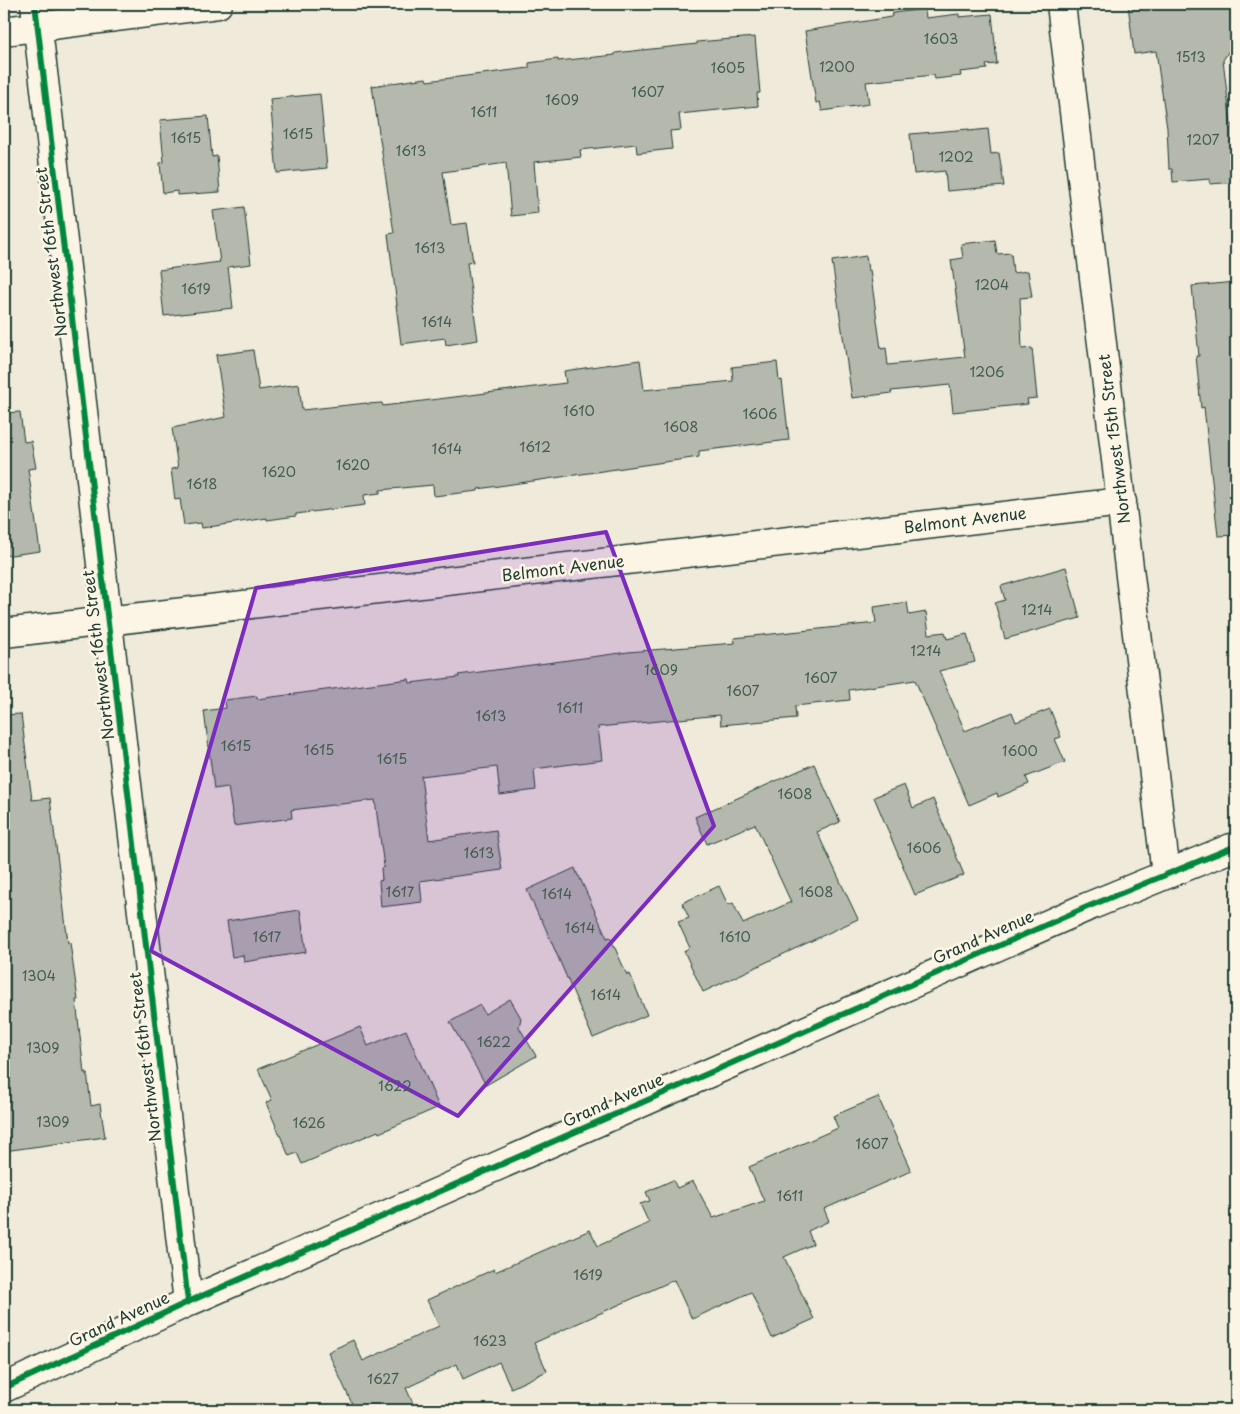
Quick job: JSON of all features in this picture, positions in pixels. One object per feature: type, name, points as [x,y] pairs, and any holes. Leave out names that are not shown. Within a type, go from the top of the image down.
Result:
[{"type":"street","points":[[4,30],[37,15],[218,4]]},
{"type":"street","name":"Northwest 15th Street","points":[[1061,4],[1166,874]]},
{"type":"street","name":"Northwest 16th Street","points":[[37,15],[188,1302]]},
{"type":"street","name":"Belmont Avenue","points":[[4,633],[1122,502]]},
{"type":"street","name":"Grand Avenue","points":[[4,1388],[188,1302],[1087,907],[1236,846]]},
{"type":"highlighted area","points":[[606,532],[714,826],[458,1116],[151,951],[256,588]]},
{"type":"building","points":[[1128,4],[1236,4],[1236,40],[1223,60],[1231,125],[1236,125],[1236,182],[1210,184],[1210,179],[1173,182],[1172,169],[1169,169],[1167,128],[1156,51],[1134,54]]},
{"type":"building","points":[[925,9],[926,18],[959,14],[959,17],[992,14],[997,64],[986,65],[987,69],[960,72],[961,76],[935,79],[934,75],[866,82],[869,104],[822,111],[820,102],[816,103],[805,31],[891,17],[893,13]]},
{"type":"building","points":[[755,37],[760,93],[757,93],[758,106],[679,114],[681,130],[670,131],[672,149],[637,153],[636,144],[580,150],[581,157],[534,162],[538,213],[511,216],[506,163],[443,172],[451,225],[467,223],[473,262],[467,263],[478,340],[446,345],[445,338],[401,344],[388,234],[394,233],[372,86],[426,78],[427,81],[529,68],[529,63],[558,59],[558,61],[615,55],[615,53],[697,44],[697,42]]},
{"type":"building","points":[[320,94],[327,168],[277,173],[270,99]]},
{"type":"building","points":[[208,116],[212,157],[217,156],[220,192],[177,195],[177,191],[163,193],[160,163],[164,162],[160,120]]},
{"type":"building","points":[[969,129],[969,131],[988,129],[991,154],[999,153],[1004,186],[947,191],[945,171],[914,174],[910,134]]},
{"type":"building","points":[[244,207],[251,264],[228,267],[233,308],[164,316],[159,270],[220,262],[213,211]]},
{"type":"building","points":[[995,240],[997,254],[1011,253],[1013,273],[1028,271],[1032,297],[1020,298],[1022,349],[1032,348],[1037,398],[1027,399],[1028,404],[953,412],[950,385],[891,391],[892,393],[852,398],[832,261],[866,256],[868,270],[870,270],[881,349],[886,348],[888,365],[965,357],[951,260],[963,258],[961,244]]},
{"type":"building","points":[[1236,282],[1236,535],[1218,536],[1204,407],[1201,408],[1196,356],[1199,356],[1192,286]]},
{"type":"building","points":[[253,350],[259,390],[299,384],[302,410],[367,403],[382,403],[383,406],[566,383],[564,371],[640,360],[644,390],[733,381],[732,367],[777,362],[779,381],[782,380],[789,440],[699,451],[699,457],[478,489],[478,491],[434,496],[433,485],[380,490],[380,493],[364,495],[365,505],[202,528],[201,523],[184,525],[180,499],[175,500],[171,469],[178,468],[172,428],[226,417],[216,355]]},
{"type":"building","points":[[20,412],[24,442],[31,441],[36,468],[28,469],[40,551],[4,556],[4,413]]},
{"type":"building","points":[[1066,567],[1080,618],[1005,639],[995,603],[1005,600],[1001,586]]},
{"type":"building","points":[[907,602],[909,615],[926,612],[929,634],[945,632],[947,639],[967,634],[975,662],[939,671],[965,731],[1012,712],[1016,722],[1050,709],[1061,737],[1055,739],[1065,762],[1026,777],[1029,784],[998,797],[997,793],[969,805],[915,680],[849,690],[850,700],[795,706],[796,718],[721,725],[720,715],[598,727],[602,760],[534,769],[536,790],[500,795],[497,767],[421,776],[429,840],[496,830],[502,870],[420,881],[422,902],[381,907],[379,881],[382,880],[381,868],[384,867],[375,800],[291,810],[292,818],[234,826],[228,787],[214,789],[204,711],[226,708],[225,700],[257,696],[257,699],[409,679],[410,683],[628,652],[735,643],[734,638],[876,623],[874,607]]},
{"type":"building","points":[[21,714],[32,800],[50,798],[68,943],[70,943],[78,1000],[76,1000],[84,1073],[87,1072],[91,1106],[100,1104],[105,1137],[4,1151],[4,879],[10,878],[4,819],[4,715]]},
{"type":"building","points":[[814,764],[840,822],[817,832],[858,919],[703,992],[684,951],[690,948],[678,922],[689,918],[682,903],[719,886],[728,905],[733,903],[743,924],[791,902],[755,824],[707,844],[695,817]]},
{"type":"building","points":[[904,785],[913,808],[933,799],[964,875],[915,895],[874,797]]},
{"type":"building","points":[[575,868],[607,938],[610,937],[627,975],[630,974],[647,1015],[593,1038],[527,890]]},
{"type":"building","points":[[300,910],[306,952],[244,962],[243,955],[232,957],[227,921]]},
{"type":"building","points":[[510,999],[521,1018],[519,1027],[536,1056],[486,1085],[450,1022],[480,1005],[485,1014]]},
{"type":"building","points":[[360,1027],[368,1046],[406,1030],[439,1107],[302,1164],[297,1153],[289,1156],[266,1103],[272,1100],[258,1069]]},
{"type":"building","points":[[878,1097],[911,1171],[824,1209],[829,1221],[808,1231],[813,1244],[784,1257],[814,1319],[772,1338],[751,1292],[692,1319],[674,1280],[534,1343],[547,1371],[511,1388],[499,1362],[463,1379],[457,1364],[406,1388],[416,1410],[355,1410],[328,1352],[353,1340],[363,1361],[439,1326],[427,1300],[494,1269],[495,1272],[590,1230],[598,1246],[649,1223],[640,1204],[650,1201],[646,1192],[673,1180],[677,1188],[693,1181],[713,1218],[764,1201],[749,1167],[838,1128],[833,1116]]},
{"type":"cycle path","points":[[35,4],[188,1302]]},
{"type":"cycle path","points":[[4,1388],[188,1302],[1087,907],[1236,846]]}]
